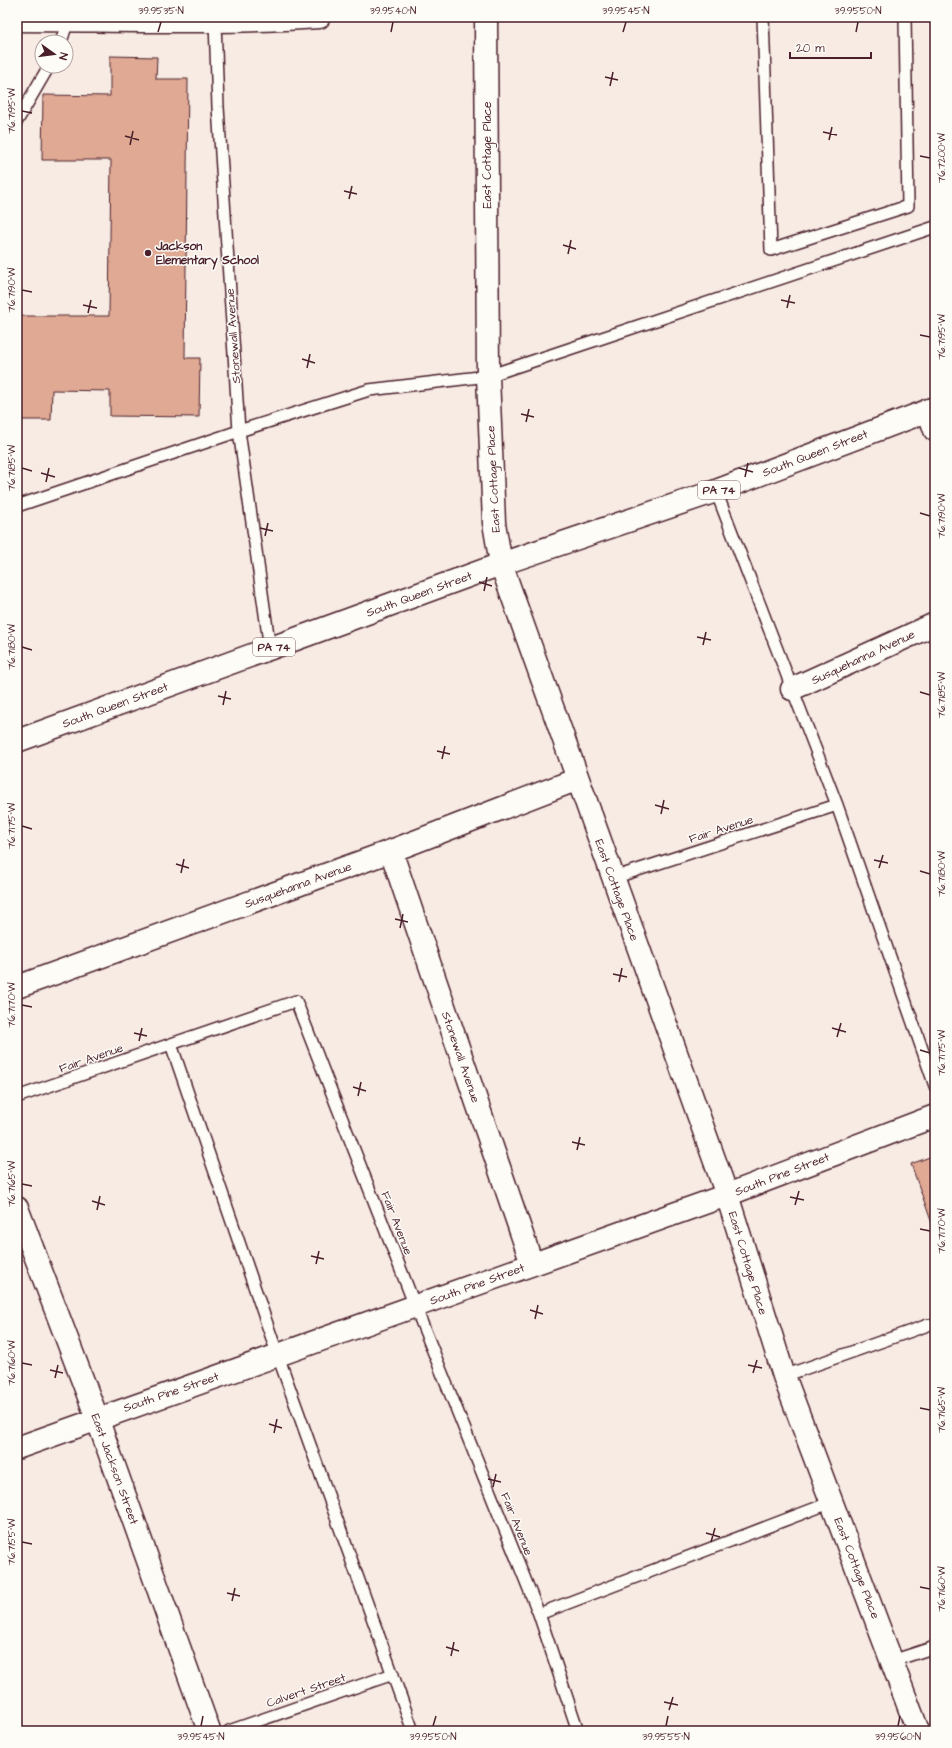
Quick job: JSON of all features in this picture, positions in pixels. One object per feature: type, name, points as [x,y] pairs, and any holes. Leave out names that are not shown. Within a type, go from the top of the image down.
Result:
[{"type":"street","points":[[17,20],[215,21],[319,17]]},
{"type":"street","name":"East Cottage Place","points":[[486,17],[488,376],[494,523],[501,564],[727,1195],[784,1376],[918,1731]]},
{"type":"street","points":[[932,409],[935,430]]},
{"type":"street","name":"South Queen Street","points":[[17,741],[501,564],[716,491],[932,409]]},
{"type":"street","name":"Susquehanna Avenue","points":[[792,689],[935,624]]},
{"type":"street","name":"Susquehanna Avenue","points":[[17,987],[391,851],[578,779]]},
{"type":"street","name":"Stonewall Avenue","points":[[391,851],[532,1264]]},
{"type":"street","name":"South Pine Street","points":[[17,1448],[97,1418],[278,1356],[727,1195],[935,1116]]},
{"type":"street","name":"East Jackson Street","points":[[17,1208],[97,1418],[209,1731]]},
{"type":"lane","points":[[763,17],[771,250],[908,206],[905,17]]},
{"type":"lane","points":[[64,34],[68,20]]},
{"type":"lane","name":"Stonewall Avenue","points":[[215,21],[218,107],[239,431],[270,649]]},
{"type":"lane","points":[[17,121],[43,74]]},
{"type":"lane","points":[[17,506],[239,431],[369,390],[488,376],[935,227]]},
{"type":"lane","points":[[716,491],[836,805],[935,1086]]},
{"type":"lane","name":"Fair Avenue","points":[[613,878],[836,805]]},
{"type":"lane","name":"Fair Avenue","points":[[17,1097],[296,1001],[415,1306],[539,1614],[578,1731]]},
{"type":"lane","points":[[171,1044],[278,1356],[413,1731]]},
{"type":"lane","points":[[784,1376],[928,1325]]},
{"type":"lane","points":[[539,1614],[832,1502]]},
{"type":"lane","points":[[892,1661],[935,1647]]},
{"type":"lane","name":"Calvert Street","points":[[229,1731],[392,1674]]},
{"type":"building","points":[[110,56],[157,57],[156,79],[188,79],[185,358],[200,358],[199,417],[110,416],[110,391],[52,390],[51,420],[17,420],[17,316],[109,316],[111,160],[42,160],[43,95],[110,96]]},
{"type":"building","points":[[935,1155],[935,1232],[911,1164]]},
{"type":"place","name":"Jackson Elementary School","points":[[148,253]]}]
